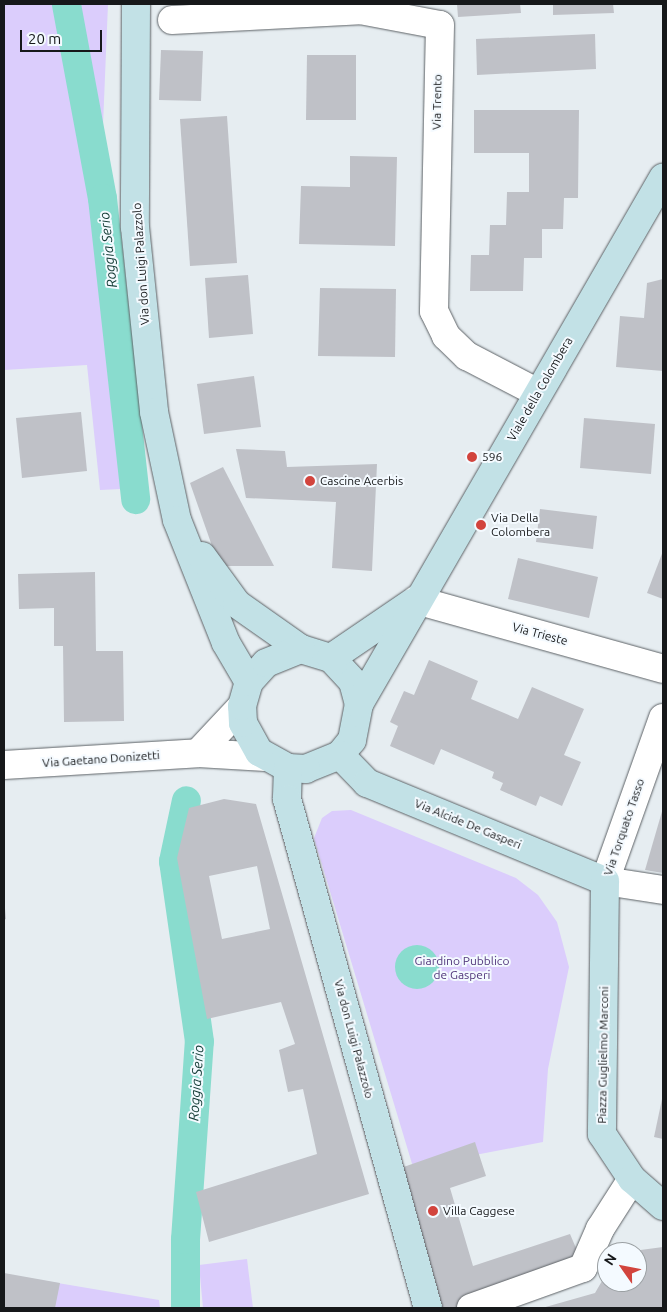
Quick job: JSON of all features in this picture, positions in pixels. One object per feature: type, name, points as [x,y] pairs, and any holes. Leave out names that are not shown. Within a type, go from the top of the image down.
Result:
[{"type":"street","name":"Via don Luigi Palazzolo","points":[[136,4],[136,226],[154,412],[177,520],[246,694],[249,739],[277,763],[428,1308]]},
{"type":"street","name":"Via Trento","points":[[172,20],[360,10],[440,26],[434,311],[446,336],[467,356],[538,393]]},
{"type":"street","name":"Viale della Colombera","points":[[359,704],[416,600],[663,178]]},
{"type":"street","name":"Via don Luigi Palazzolo","points":[[177,520],[237,604],[301,649],[331,658]]},
{"type":"street","name":"Viale della Colombera","points":[[331,658],[416,600]]},
{"type":"street","name":"Via Trieste","points":[[416,600],[663,669]]},
{"type":"street","points":[[198,753],[246,694],[266,663],[301,649]]},
{"type":"street","points":[[277,763],[324,765],[340,755],[358,723],[359,704],[353,682],[331,658]]},
{"type":"street","name":"Via Torquato Tasso","points":[[663,718],[605,881],[663,890]]},
{"type":"street","name":"Via Gaetano Donizetti","points":[[4,765],[198,753],[277,763]]},
{"type":"street","name":"Via Alcide De Gasperi","points":[[340,755],[367,782],[605,881]]},
{"type":"street","name":"Piazza Guglielmo Marconi","points":[[605,881],[602,1134],[632,1179],[663,1206]]},
{"type":"street","points":[[470,1308],[583,1268],[600,1229],[632,1179]]},
{"type":"green space","points":[[4,4],[108,4],[103,125],[142,488],[100,490],[87,365],[4,370]]},
{"type":"green space","name":"Giardino Pubblico de Gasperi","points":[[351,810],[516,878],[538,895],[557,922],[569,967],[548,1069],[543,1142],[413,1167],[314,838],[322,818],[332,811]]},
{"type":"green space","points":[[247,1259],[253,1308],[203,1308],[199,1265]]},
{"type":"green space","points":[[4,1274],[159,1300],[160,1308],[4,1308]]},
{"type":"shaded area","points":[[421,945],[433,951],[438,958],[438,976],[433,983],[426,988],[413,989],[405,986],[398,979],[395,963],[398,955],[405,948]]},
{"type":"building","points":[[457,4],[520,4],[521,13],[458,17]]},
{"type":"building","points":[[553,4],[613,4],[614,13],[553,15]]},
{"type":"building","points":[[595,34],[596,69],[477,75],[476,39]]},
{"type":"building","points":[[161,50],[203,51],[201,101],[159,100]]},
{"type":"building","points":[[307,55],[356,55],[356,120],[306,120]]},
{"type":"building","points":[[474,110],[579,110],[578,198],[564,198],[563,229],[542,229],[542,258],[524,258],[523,291],[470,291],[471,255],[489,255],[490,225],[506,225],[507,192],[529,192],[529,153],[474,153]]},
{"type":"building","points":[[227,116],[237,263],[190,266],[180,119]]},
{"type":"building","points":[[350,156],[397,157],[395,246],[299,244],[301,186],[350,187]]},
{"type":"building","points":[[248,275],[253,334],[209,338],[205,278]]},
{"type":"building","points":[[663,279],[663,371],[616,367],[620,316],[644,318],[647,283]]},
{"type":"building","points":[[320,288],[396,289],[395,357],[318,356]]},
{"type":"building","points":[[254,376],[261,427],[204,434],[197,384]]},
{"type":"building","points":[[81,412],[87,471],[22,478],[16,418]]},
{"type":"building","points":[[584,418],[655,424],[651,474],[580,468]]},
{"type":"building","name":"Cascine Acerbis","points":[[236,449],[285,451],[287,467],[377,464],[372,571],[332,568],[336,502],[246,498]]},
{"type":"building","points":[[223,467],[274,566],[219,566],[190,483]]},
{"type":"building","points":[[540,509],[597,516],[593,549],[536,542]]},
{"type":"building","points":[[663,551],[663,599],[647,593]]},
{"type":"building","points":[[518,558],[598,577],[589,618],[508,599]]},
{"type":"building","points":[[95,572],[96,651],[123,651],[124,721],[64,722],[63,646],[54,646],[54,608],[19,609],[18,574]]},
{"type":"building","points":[[429,660],[478,681],[471,699],[518,719],[532,687],[584,709],[564,755],[581,762],[562,806],[540,796],[536,806],[500,790],[503,783],[492,778],[494,772],[441,749],[434,765],[390,746],[398,726],[390,722],[404,691],[414,695]]},
{"type":"building","points":[[224,799],[256,804],[369,1194],[209,1242],[196,1192],[317,1154],[303,1089],[288,1092],[279,1050],[295,1044],[281,1002],[207,1019],[177,858],[189,808]],"holes":[[[257,866],[270,929],[222,939],[209,876]]]},
{"type":"building","points":[[663,808],[663,873],[645,870]]},
{"type":"building","points":[[4,898],[6,919],[4,920]]},
{"type":"building","points":[[663,1099],[663,1139],[654,1137]]},
{"type":"building","name":"Villa Caggese","points":[[475,1142],[486,1176],[450,1188],[473,1266],[570,1234],[579,1255],[462,1308],[442,1308],[395,1170]]},
{"type":"building","points":[[663,1247],[663,1308],[542,1308],[595,1293],[597,1290],[597,1292],[647,1292],[647,1249]]},
{"type":"building","points":[[4,1273],[60,1283],[55,1308],[4,1308]]},
{"type":"waterway","name":"Roggia Serio","points":[[66,4],[102,198],[135,499]]},
{"type":"waterway","name":"Roggia Serio","points":[[185,1308],[185,1239],[199,1041],[173,861],[186,800]]},
{"type":"place","name":"596","points":[[472,457]]},
{"type":"place","name":"Cascine Acerbis","points":[[310,481]]},
{"type":"place","name":"Via Della Colombera","points":[[481,525]]},
{"type":"place","name":"Villa Caggese","points":[[433,1211]]}]
